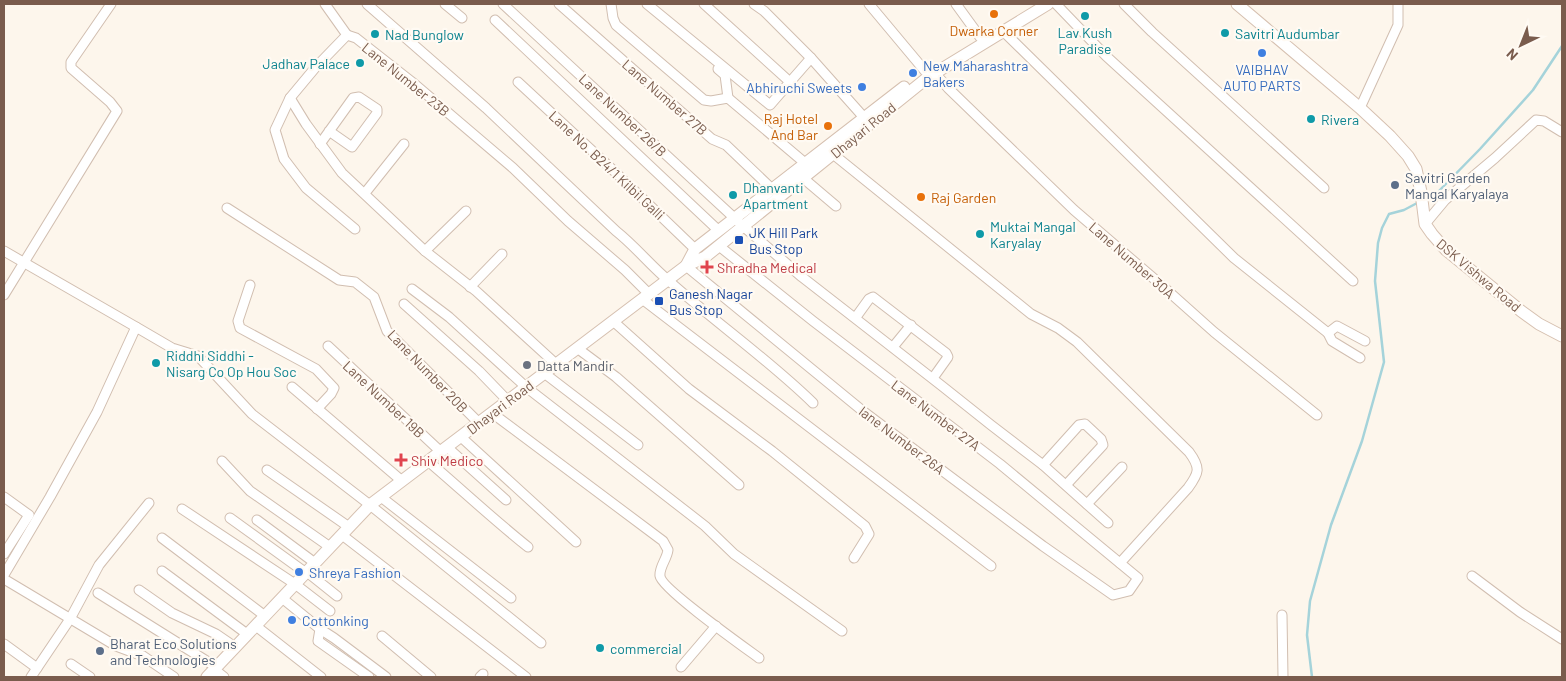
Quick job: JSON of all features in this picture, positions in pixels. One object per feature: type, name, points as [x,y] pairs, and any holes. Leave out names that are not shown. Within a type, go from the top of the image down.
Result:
[{"type":"main road","name":"Dhayari Road","points":[[210,673],[370,505],[667,280],[686,266],[705,257],[803,178],[829,151],[930,72],[980,37],[1033,4]]},
{"type":"main road","name":"Dhayari Road","points":[[930,72],[1048,4]]},
{"type":"main road","points":[[1237,4],[1360,108],[1408,156],[1416,169],[1422,192],[1425,220]]},
{"type":"main road","name":"Dhayari Road","points":[[686,266],[695,249],[718,230],[806,163],[829,151]]},
{"type":"main road","name":"DSK Vishwa Road","points":[[1425,220],[1432,234],[1446,250],[1498,293],[1540,324],[1562,336]]},
{"type":"street","points":[[4,295],[117,111],[110,102],[71,68],[71,62],[111,4]]},
{"type":"street","points":[[325,4],[347,35]]},
{"type":"street","points":[[367,4],[486,108],[634,246],[667,280],[787,378],[813,403]]},
{"type":"street","points":[[445,4],[462,18]]},
{"type":"street","name":"Lane Number 26/B","points":[[503,4],[743,226],[802,276],[1043,465],[1108,523]]},
{"type":"street","name":"Lane Number 27B","points":[[559,4],[712,139],[726,145],[772,189]]},
{"type":"street","points":[[611,4],[616,25],[704,100],[712,102],[728,98]]},
{"type":"street","points":[[642,4],[725,75],[728,98],[806,163]]},
{"type":"street","points":[[647,4],[770,105],[811,58]]},
{"type":"street","points":[[704,4],[790,82]]},
{"type":"street","points":[[754,4],[764,11],[811,58],[867,121]]},
{"type":"street","name":"Lane Number 30A","points":[[869,4],[930,72],[1080,216],[1214,332],[1317,415]]},
{"type":"street","points":[[956,4],[980,37]]},
{"type":"street","points":[[1056,4],[1106,56],[1353,280]]},
{"type":"street","points":[[1124,4],[1152,32],[1324,188]]},
{"type":"street","points":[[1360,108],[1398,25],[1398,4]]},
{"type":"street","points":[[495,20],[718,230]]},
{"type":"street","points":[[1003,31],[1234,258],[1328,333],[1332,341],[1360,358]]},
{"type":"street","name":"Lane Number 23B","points":[[355,229],[306,188],[284,159],[275,130],[290,98],[315,68],[347,35],[356,38],[412,82],[513,168],[568,221],[625,270],[646,296],[991,566]]},
{"type":"street","name":"Lane No. B24/1 Kilbil Galli","points":[[518,82],[621,177],[695,249]]},
{"type":"street","points":[[320,144],[329,131],[353,98],[356,96],[377,109],[377,113],[352,146],[329,131]]},
{"type":"street","points":[[290,98],[320,144],[342,173],[425,251],[470,287],[556,364]]},
{"type":"street","points":[[1425,220],[1536,120],[1544,120],[1562,132]]},
{"type":"street","points":[[365,193],[404,144]]},
{"type":"street","points":[[829,151],[1031,314],[1058,328],[1077,342],[1196,461],[1198,469],[1196,477],[1188,488],[1120,563]]},
{"type":"street","points":[[803,178],[836,206]]},
{"type":"street","name":"Lane Number 20B","points":[[227,208],[339,280],[355,282],[374,297],[387,331],[479,423]]},
{"type":"street","points":[[425,251],[466,211]]},
{"type":"street","name":"Lane Number 27A","points":[[719,246],[813,321],[1000,464],[1138,578],[1129,592]]},
{"type":"street","points":[[4,251],[172,348],[198,356],[252,414],[370,505],[541,643]]},
{"type":"street","points":[[470,287],[502,254]]},
{"type":"street","name":"lane Number 26A","points":[[686,266],[864,412],[1043,546],[1113,595],[1129,592]]},
{"type":"street","points":[[250,285],[238,321],[240,328],[316,369],[334,388],[331,394],[317,408]]},
{"type":"street","points":[[412,289],[448,317],[526,387],[705,526],[734,554],[842,631]]},
{"type":"street","points":[[856,317],[871,297],[911,325],[948,355],[933,378]]},
{"type":"street","points":[[404,304],[479,371],[508,401]]},
{"type":"street","points":[[613,321],[690,389],[779,456],[865,526],[869,534],[854,558]]},
{"type":"street","points":[[893,347],[911,325]]},
{"type":"street","points":[[1328,333],[1337,326],[1365,341]]},
{"type":"street","points":[[4,575],[50,497],[96,412],[136,327]]},
{"type":"street","name":"Lane Number 19B","points":[[328,346],[444,449],[506,500]]},
{"type":"street","points":[[577,348],[616,377],[739,485]]},
{"type":"street","points":[[544,373],[638,444]]},
{"type":"street","points":[[292,387],[402,481]]},
{"type":"street","points":[[492,413],[663,541],[668,550],[660,569],[660,576],[666,587],[759,658]]},
{"type":"street","points":[[1043,465],[1079,425],[1085,424],[1101,440],[1103,445],[1066,485]]},
{"type":"street","points":[[460,437],[576,542]]},
{"type":"street","points":[[222,461],[250,491],[330,548]]},
{"type":"street","points":[[428,461],[495,521],[528,547]]},
{"type":"street","points":[[1087,504],[1122,467]]},
{"type":"street","points":[[267,470],[346,531],[526,677]]},
{"type":"street","points":[[381,497],[511,598]]},
{"type":"street","points":[[4,554],[29,515],[5,500]]},
{"type":"street","points":[[31,677],[70,619],[99,566],[149,504]]},
{"type":"street","points":[[182,509],[296,584],[330,612]]},
{"type":"street","points":[[230,518],[337,596]]},
{"type":"street","points":[[257,520],[315,563]]},
{"type":"street","points":[[162,538],[265,616]]},
{"type":"street","points":[[162,571],[247,634]]},
{"type":"street","points":[[1472,576],[1520,612],[1562,639]]},
{"type":"street","points":[[4,579],[116,646],[143,656],[174,677]]},
{"type":"street","points":[[139,590],[172,613],[216,634],[235,647]]},
{"type":"street","points":[[98,593],[214,665],[210,673],[224,677]]},
{"type":"street","points":[[282,598],[320,629],[386,677]]},
{"type":"street","points":[[1282,615],[1283,677]]},
{"type":"street","points":[[256,626],[321,677]]},
{"type":"street","points":[[681,667],[716,626]]},
{"type":"street","points":[[320,629],[318,641],[369,677]]},
{"type":"street","points":[[382,636],[430,677]]},
{"type":"street","points":[[4,644],[37,668]]},
{"type":"street","points":[[71,664],[90,677]]},
{"type":"waterway","points":[[1426,199],[1436,194],[1533,90],[1562,46]]},
{"type":"waterway","points":[[1312,677],[1307,635],[1310,601],[1331,525],[1362,441],[1384,362],[1375,281],[1378,243],[1382,228],[1389,214],[1404,210],[1419,202]]},
{"type":"place","name":"Dwarka Corner","points":[[994,14]]},
{"type":"place","name":"Lav Kush Paradise","points":[[1085,16]]},
{"type":"place","name":"Savitri Audumbar","points":[[1225,33]]},
{"type":"place","name":"Nad Bunglow","points":[[375,34]]},
{"type":"place","name":"VAIBHAV AUTO PARTS","points":[[1262,53]]},
{"type":"place","name":"Jadhav Palace","points":[[360,63]]},
{"type":"place","name":"New Maharashtra Bakers","points":[[913,73]]},
{"type":"place","name":"Abhiruchi Sweets","points":[[862,87]]},
{"type":"place","name":"Rivera","points":[[1311,119]]},
{"type":"place","name":"Raj Hotel And Bar","points":[[828,126]]},
{"type":"place","name":"Savitri Garden Mangal Karyalaya","points":[[1395,185]]},
{"type":"place","name":"Dhanvanti Apartment","points":[[733,195]]},
{"type":"place","name":"Raj Garden","points":[[921,197]]},
{"type":"place","name":"Muktai Mangal Karyalay","points":[[980,234]]},
{"type":"place","name":"JK Hill Park Bus Stop","points":[[739,240]]},
{"type":"place","name":"Shradha Medical","points":[[707,267]]},
{"type":"place","name":"Ganesh Nagar Bus Stop","points":[[659,301]]},
{"type":"place","name":"Riddhi Siddhi - Nisarg Co Op Hou Soc","points":[[156,363]]},
{"type":"place","name":"Datta Mandir","points":[[527,365]]},
{"type":"place","name":"Shiv Medico","points":[[401,460]]},
{"type":"place","name":"Shreya Fashion","points":[[299,572]]},
{"type":"place","name":"Cottonking","points":[[292,620]]},
{"type":"place","name":"commercial","points":[[600,648]]},
{"type":"place","name":"Bharat Eco Solutions and Technologies","points":[[100,651]]}]
